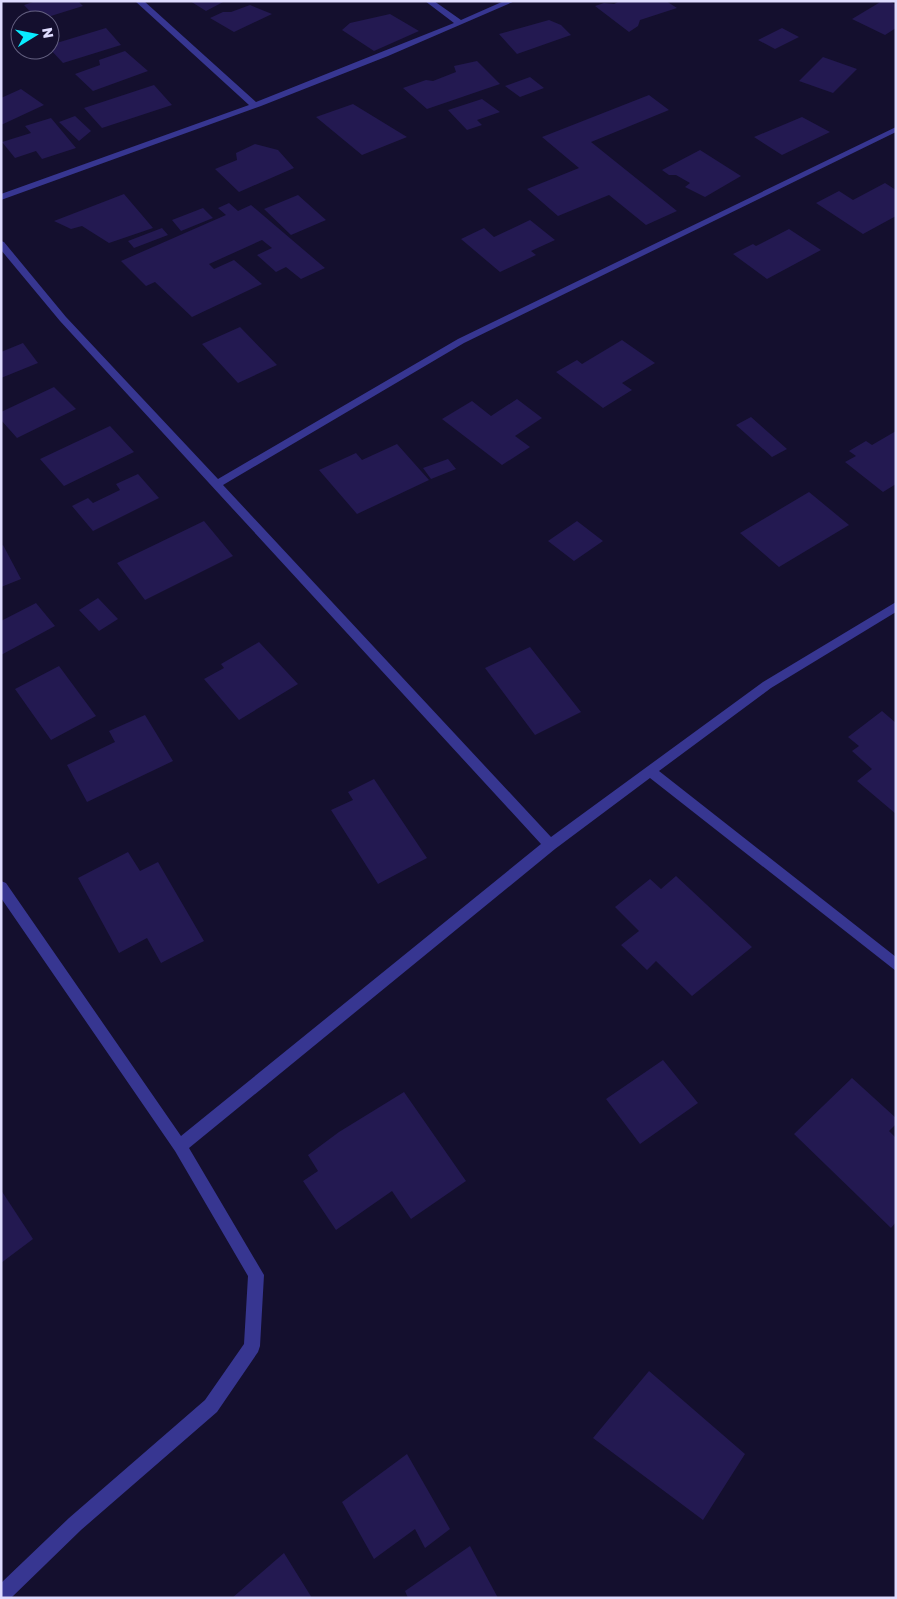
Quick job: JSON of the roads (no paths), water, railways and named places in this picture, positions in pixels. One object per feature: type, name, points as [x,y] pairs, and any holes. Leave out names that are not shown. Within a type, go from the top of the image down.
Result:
[{"type":"street","points":[[139,1],[254,105]]},
{"type":"street","points":[[430,1],[460,23]]},
{"type":"street","points":[[1,197],[159,142],[511,1]]},
{"type":"street","points":[[216,485],[461,341],[896,129]]},
{"type":"street","points":[[1,244],[63,319],[550,845]]},
{"type":"street","points":[[180,1146],[550,845],[767,685],[896,606]]},
{"type":"street","points":[[651,772],[896,965]]},
{"type":"street","points":[[1,887],[180,1146],[256,1275],[252,1346],[211,1406],[75,1524],[1,1595]]}]
